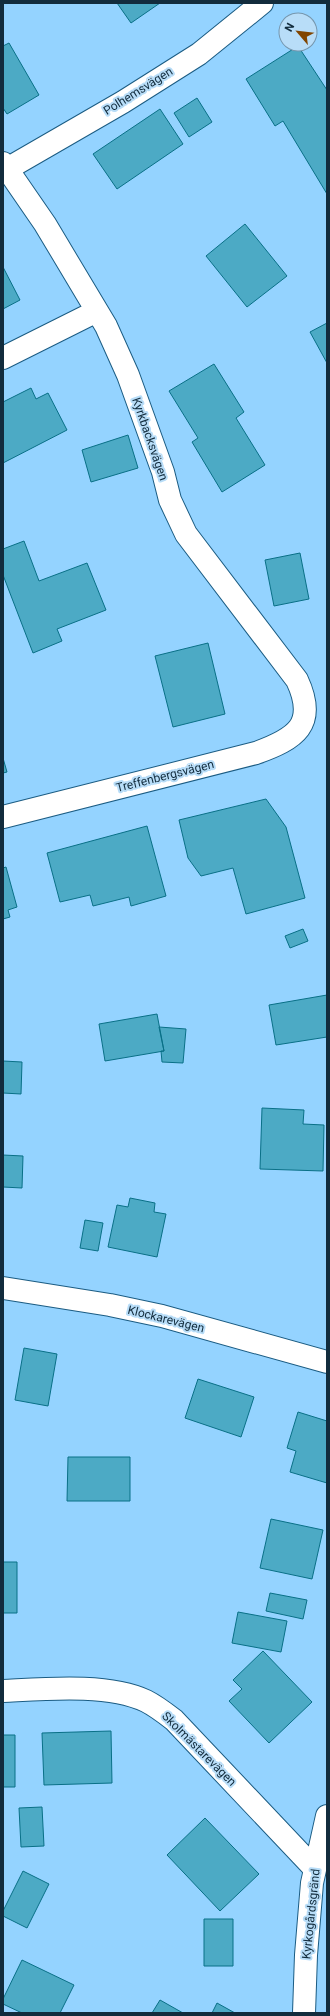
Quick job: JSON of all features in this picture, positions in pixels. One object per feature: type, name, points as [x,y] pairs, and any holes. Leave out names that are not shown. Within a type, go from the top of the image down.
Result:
[{"type":"street","name":"Polhemsvägen","points":[[5,166],[123,102],[199,54],[262,3]]},
{"type":"street","name":"Kyrkbacksvägen","points":[[5,166],[45,224],[97,310],[128,375],[162,472],[170,500],[186,534],[297,680],[304,693],[306,707]]},
{"type":"street","points":[[3,358],[97,310]]},
{"type":"street","name":"Treffenbergsvägen","points":[[3,817],[256,753],[279,745],[295,735],[306,707]]},
{"type":"street","name":"Klockarevägen","points":[[3,1288],[110,1305],[162,1316],[327,1362]]},
{"type":"street","name":"Skolmästarevägen","points":[[3,1691],[54,1688],[111,1692],[132,1696],[158,1708],[174,1720],[315,1869]]},
{"type":"street","name":"Kyrkogårdsgränd","points":[[304,2013],[306,1955],[315,1869],[327,1816]]},
{"type":"building","points":[[117,3],[160,3],[131,23]]},
{"type":"building","points":[[9,43],[39,95],[7,114],[3,108],[3,46]]},
{"type":"building","points":[[289,52],[302,52],[327,90],[327,194],[283,121],[275,126],[246,79]]},
{"type":"building","points":[[197,98],[212,122],[189,137],[174,113]]},
{"type":"building","points":[[160,109],[183,144],[117,189],[93,154]]},
{"type":"building","points":[[245,224],[287,276],[247,307],[206,256]]},
{"type":"building","points":[[3,267],[20,300],[3,309]]},
{"type":"building","points":[[327,323],[327,363],[310,332]]},
{"type":"building","points":[[214,364],[244,412],[236,418],[265,465],[222,492],[192,442],[198,438],[169,391]]},
{"type":"building","points":[[31,388],[36,399],[48,393],[67,430],[3,463],[3,402]]},
{"type":"building","points":[[128,435],[138,468],[91,482],[82,450]]},
{"type":"building","points":[[24,541],[39,581],[87,563],[106,610],[57,629],[62,641],[33,653],[3,575],[3,549]]},
{"type":"building","points":[[300,553],[309,599],[274,606],[265,560]]},
{"type":"building","points":[[208,643],[225,714],[173,727],[155,656]]},
{"type":"building","points":[[3,758],[7,772],[3,773]]},
{"type":"building","points":[[266,799],[286,827],[305,898],[246,914],[233,868],[201,876],[188,858],[179,820]]},
{"type":"building","points":[[147,826],[166,896],[131,906],[129,897],[93,906],[90,895],[60,902],[47,853]]},
{"type":"building","points":[[6,867],[17,907],[8,910],[10,917],[3,919],[3,868]]},
{"type":"building","points":[[303,929],[308,941],[290,948],[285,936]]},
{"type":"building","points":[[327,995],[327,1037],[276,1045],[269,1005]]},
{"type":"building","points":[[157,1014],[164,1051],[105,1061],[99,1024]]},
{"type":"building","points":[[159,1027],[186,1029],[183,1063],[162,1062],[161,1051],[164,1051]]},
{"type":"building","points":[[3,1061],[22,1062],[21,1094],[3,1093]]},
{"type":"building","points":[[262,1108],[304,1110],[303,1124],[324,1125],[323,1171],[260,1169]]},
{"type":"building","points":[[3,1155],[23,1156],[22,1188],[3,1187]]},
{"type":"building","points":[[130,1198],[155,1203],[154,1212],[166,1214],[157,1257],[108,1247],[117,1205],[128,1207]]},
{"type":"building","points":[[85,1220],[103,1223],[98,1251],[80,1248]]},
{"type":"building","points":[[24,1348],[57,1354],[48,1406],[15,1400]]},
{"type":"building","points":[[198,1379],[254,1397],[241,1437],[185,1418]]},
{"type":"building","points":[[298,1412],[327,1421],[327,1483],[290,1472],[296,1451],[287,1448]]},
{"type":"building","points":[[68,1457],[130,1457],[130,1501],[67,1501]]},
{"type":"building","points":[[271,1519],[323,1530],[312,1579],[260,1568]]},
{"type":"building","points":[[3,1562],[17,1562],[17,1613],[3,1613]]},
{"type":"building","points":[[270,1593],[307,1600],[303,1619],[266,1611]]},
{"type":"building","points":[[238,1612],[287,1621],[281,1652],[232,1643]]},
{"type":"building","points":[[263,1651],[312,1702],[269,1743],[229,1701],[242,1689],[233,1680]]},
{"type":"building","points":[[111,1731],[112,1783],[44,1785],[42,1733]]},
{"type":"building","points":[[3,1735],[15,1735],[15,1787],[3,1787]]},
{"type":"building","points":[[42,1807],[44,1846],[21,1847],[19,1808]]},
{"type":"building","points":[[205,1818],[259,1874],[220,1911],[167,1855]]},
{"type":"building","points":[[23,1871],[49,1884],[27,1928],[3,1916],[3,1911]]},
{"type":"building","points":[[204,1919],[233,1919],[233,1966],[204,1966]]},
{"type":"building","points":[[22,1960],[74,1985],[60,2013],[22,2013],[3,2004],[3,1999]]},
{"type":"building","points":[[160,2000],[183,2013],[152,2013]]},
{"type":"building","points":[[217,2003],[235,2013],[212,2013]]}]
